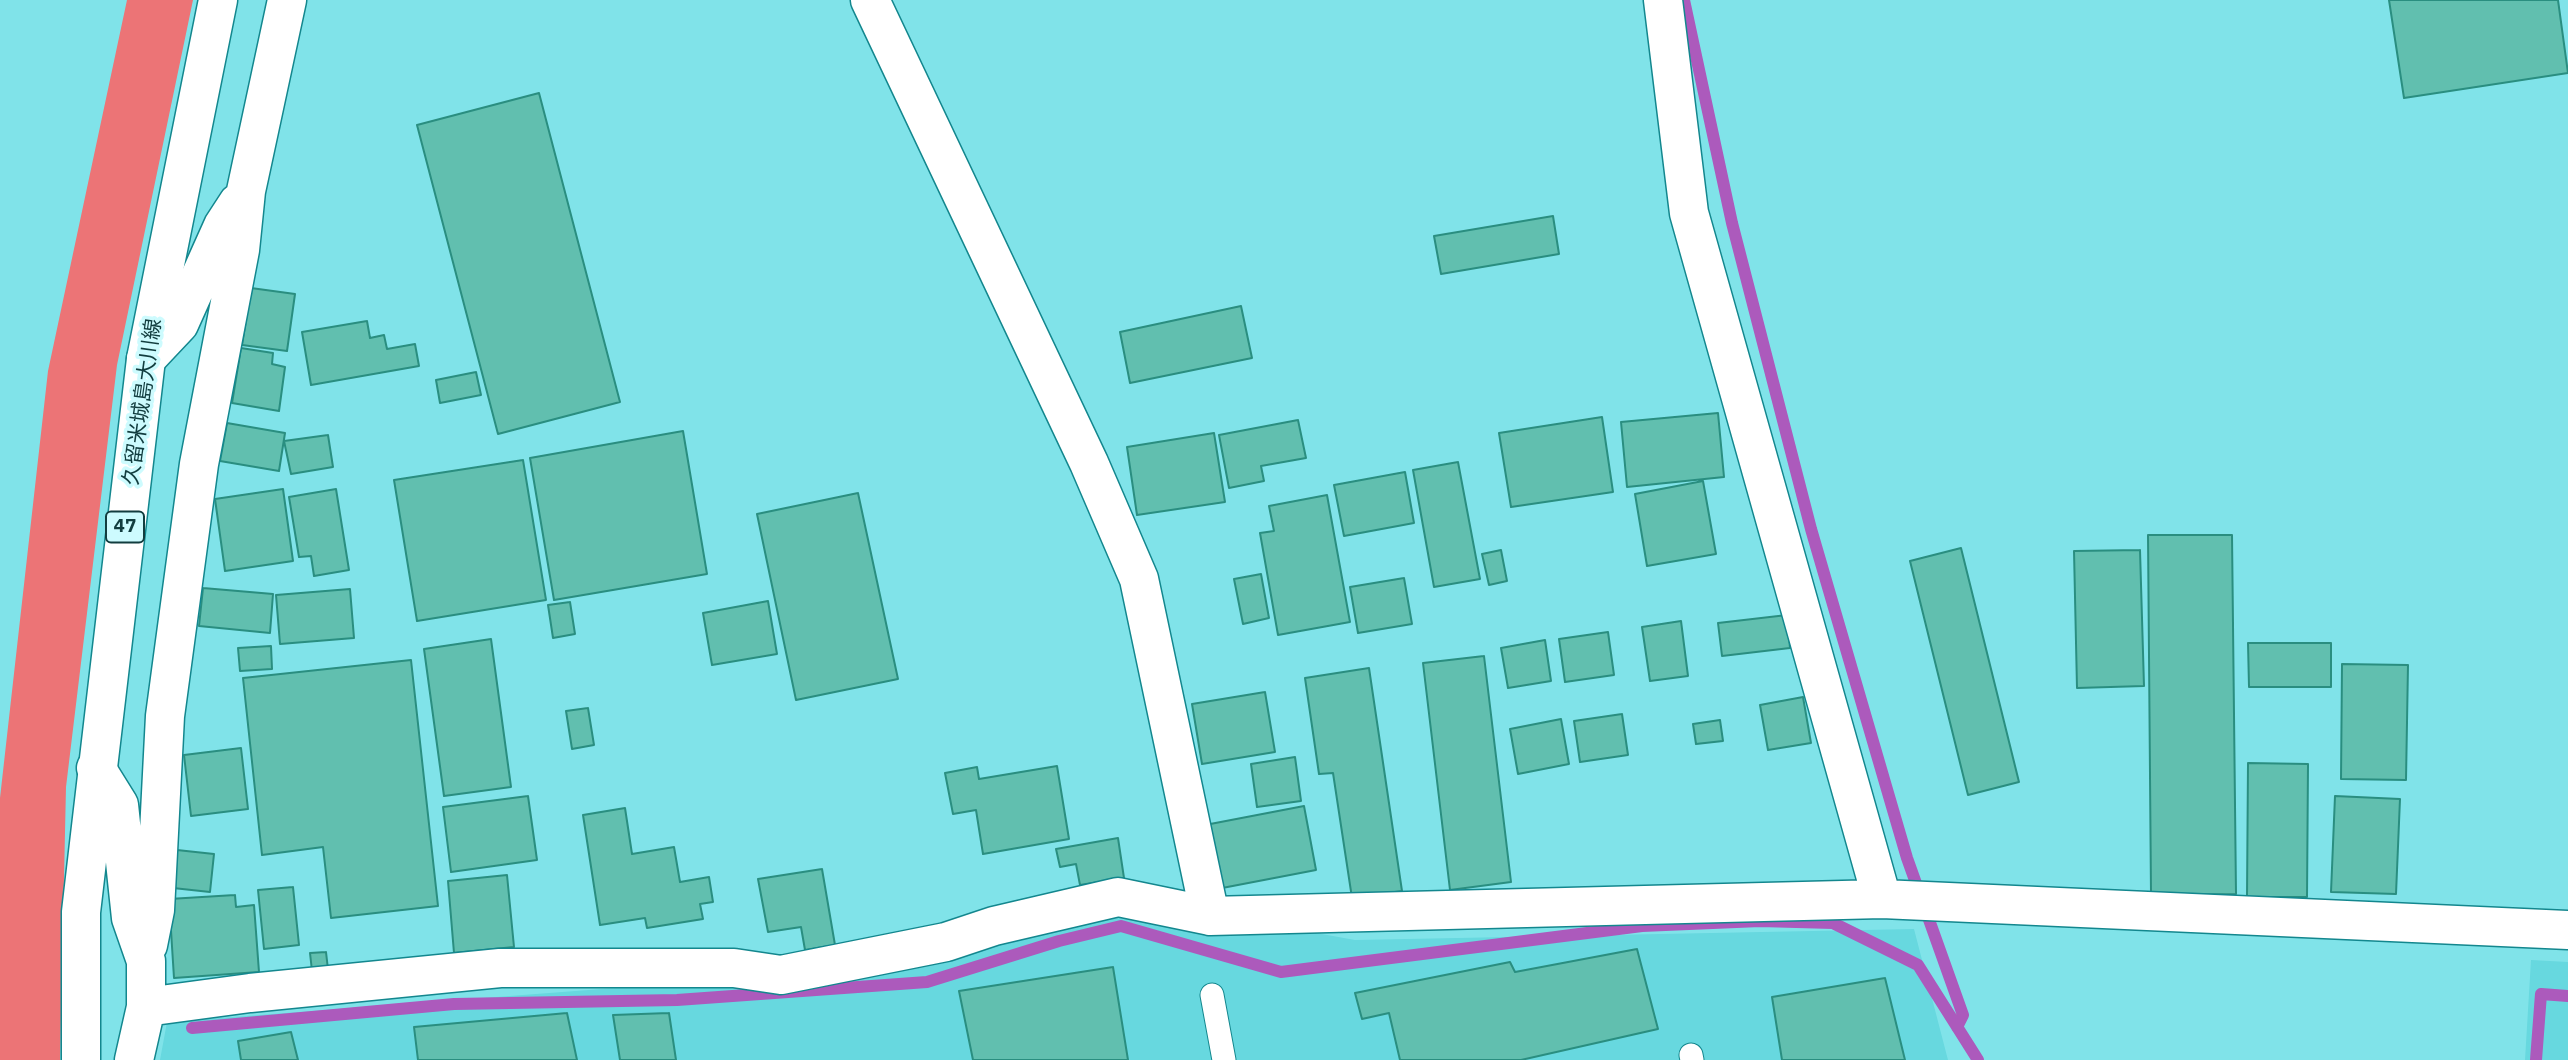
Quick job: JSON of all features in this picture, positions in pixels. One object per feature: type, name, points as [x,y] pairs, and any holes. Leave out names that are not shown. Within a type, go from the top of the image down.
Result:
[{"type":"street","name":"久留米城島大川線","points":[[80,1060],[81,912],[146,359],[218,0]]},
{"type":"street","points":[[134,1060],[146,1007],[146,961],[155,910],[165,716],[199,464],[240,250],[246,191],[288,0]]},
{"type":"street","points":[[870,0],[1089,463],[1139,579],[1210,916]]},
{"type":"street","points":[[1663,0],[1689,213],[1882,899]]},
{"type":"street","points":[[146,359],[179,324],[223,226],[246,191]]},
{"type":"street","points":[[96,768],[119,805],[131,918],[146,961]]},
{"type":"street","points":[[146,1007],[250,993],[500,968],[734,968],[781,975],[946,942],[994,926],[1118,897],[1210,916],[1882,899],[2568,930]]},
{"type":"lane","points":[[1212,995],[1224,1060]]},
{"type":"shaded area","points":[[127,0],[193,0],[117,365],[66,787],[60,1060],[0,1060],[0,798],[48,371]]},
{"type":"shaded area","points":[[1150,903],[1355,940],[1914,929],[1948,1060],[160,1060],[167,1022],[931,964]]},
{"type":"shaded area","points":[[2531,960],[2568,962],[2568,1060],[2525,1060]]},
{"type":"building","points":[[2389,0],[2558,0],[2568,73],[2404,98]]},
{"type":"building","points":[[539,93],[620,402],[498,434],[417,125]]},
{"type":"building","points":[[1553,216],[1559,254],[1441,274],[1434,236]]},
{"type":"building","points":[[251,288],[295,294],[287,351],[242,345]]},
{"type":"building","points":[[1241,306],[1252,358],[1130,383],[1120,332]]},
{"type":"building","points":[[367,321],[370,338],[384,335],[387,349],[415,344],[419,366],[311,385],[302,332]]},
{"type":"building","points":[[241,348],[273,353],[272,364],[285,367],[279,411],[232,403]]},
{"type":"building","points":[[476,372],[481,395],[440,403],[436,380]]},
{"type":"building","points":[[1718,413],[1724,477],[1627,487],[1621,422]]},
{"type":"building","points":[[1602,417],[1613,492],[1511,507],[1499,433]]},
{"type":"building","points":[[1298,420],[1306,458],[1261,466],[1264,481],[1229,488],[1219,435]]},
{"type":"building","points":[[227,423],[285,433],[279,471],[220,461]]},
{"type":"building","points":[[683,431],[707,574],[554,600],[530,458]]},
{"type":"building","points":[[1214,433],[1225,502],[1137,515],[1127,447]]},
{"type":"building","points":[[328,435],[333,467],[291,474],[284,441]]},
{"type":"building","points":[[523,460],[546,600],[417,621],[394,480]]},
{"type":"building","points":[[1458,462],[1480,579],[1434,587],[1413,470]]},
{"type":"building","points":[[1405,472],[1414,523],[1344,536],[1334,485]]},
{"type":"building","points":[[1703,481],[1716,554],[1647,566],[1635,494]]},
{"type":"building","points":[[283,489],[293,561],[225,571],[215,499]]},
{"type":"building","points":[[336,489],[349,570],[314,576],[311,556],[299,557],[289,497]]},
{"type":"building","points":[[858,493],[898,679],[796,700],[757,514]]},
{"type":"building","points":[[1327,495],[1350,622],[1278,635],[1260,533],[1274,531],[1269,506]]},
{"type":"building","points":[[2148,535],[2232,535],[2236,894],[2151,895]]},
{"type":"building","points":[[1961,548],[2019,782],[1968,795],[1910,561]]},
{"type":"building","points":[[1501,550],[1507,581],[1489,585],[1482,554]]},
{"type":"building","points":[[2140,550],[2144,686],[2077,688],[2074,551]]},
{"type":"building","points":[[1261,574],[1269,618],[1243,624],[1234,579]]},
{"type":"building","points":[[1404,578],[1412,624],[1358,633],[1350,587]]},
{"type":"building","points":[[203,588],[273,594],[270,633],[199,626]]},
{"type":"building","points":[[350,589],[354,638],[280,644],[276,595]]},
{"type":"building","points":[[768,601],[777,654],[712,665],[703,613]]},
{"type":"building","points":[[570,602],[575,634],[553,638],[548,605]]},
{"type":"building","points":[[1787,615],[1790,648],[1722,656],[1718,623]]},
{"type":"building","points":[[1681,621],[1688,676],[1650,681],[1642,627]]},
{"type":"building","points":[[1608,632],[1614,675],[1565,682],[1559,639]]},
{"type":"building","points":[[491,639],[511,787],[444,796],[424,649]]},
{"type":"building","points":[[1545,640],[1551,681],[1508,688],[1501,648]]},
{"type":"building","points":[[2248,643],[2331,643],[2331,687],[2249,687]]},
{"type":"building","points":[[271,646],[272,669],[240,671],[238,648]]},
{"type":"building","points":[[1484,656],[1511,882],[1450,890],[1423,663]]},
{"type":"building","points":[[411,660],[438,906],[331,918],[323,847],[262,855],[243,678]]},
{"type":"building","points":[[2342,664],[2408,665],[2406,780],[2341,779]]},
{"type":"building","points":[[1369,668],[1402,891],[1352,898],[1333,773],[1319,774],[1305,678]]},
{"type":"building","points":[[1265,692],[1275,752],[1202,764],[1192,704]]},
{"type":"building","points":[[1803,697],[1811,743],[1768,750],[1760,705]]},
{"type":"building","points":[[588,708],[594,745],[572,749],[566,711]]},
{"type":"building","points":[[1622,714],[1628,755],[1580,762],[1574,721]]},
{"type":"building","points":[[1561,719],[1569,764],[1518,774],[1510,729]]},
{"type":"building","points":[[1720,720],[1723,741],[1696,744],[1693,724]]},
{"type":"building","points":[[241,748],[248,809],[191,816],[184,755]]},
{"type":"building","points":[[1295,757],[1301,801],[1257,807],[1251,764]]},
{"type":"building","points":[[2248,763],[2308,764],[2307,897],[2247,897]]},
{"type":"building","points":[[1057,766],[1069,839],[983,854],[976,810],[953,814],[945,773],[977,767],[979,779]]},
{"type":"building","points":[[528,796],[537,860],[451,872],[443,807]]},
{"type":"building","points":[[2335,796],[2400,799],[2396,894],[2331,892]]},
{"type":"building","points":[[1304,806],[1316,870],[1217,889],[1205,825]]},
{"type":"building","points":[[625,808],[632,854],[674,847],[680,882],[709,877],[713,902],[700,904],[703,919],[647,928],[645,918],[600,925],[583,815]]},
{"type":"building","points":[[1118,838],[1124,878],[1080,885],[1076,864],[1060,867],[1056,849]]},
{"type":"building","points":[[177,850],[214,854],[210,892],[173,888]]},
{"type":"building","points":[[822,869],[835,945],[805,950],[801,927],[768,932],[758,879]]},
{"type":"building","points":[[507,875],[514,947],[454,953],[448,881]]},
{"type":"building","points":[[293,887],[299,945],[264,949],[258,890]]},
{"type":"building","points":[[235,895],[236,907],[254,905],[259,972],[174,978],[169,899]]},
{"type":"building","points":[[1637,949],[1658,1029],[1521,1060],[1400,1060],[1389,1013],[1362,1019],[1355,993],[1510,962],[1515,972]]},
{"type":"building","points":[[326,952],[329,978],[313,980],[310,953]]},
{"type":"building","points":[[1113,967],[1128,1060],[973,1060],[959,991]]},
{"type":"building","points":[[1885,978],[1905,1060],[1782,1060],[1772,997]]},
{"type":"building","points":[[567,1013],[577,1060],[418,1060],[414,1027]]},
{"type":"building","points":[[669,1013],[676,1060],[620,1060],[613,1015]]},
{"type":"building","points":[[291,1032],[298,1060],[241,1060],[238,1041]]},
{"type":"waterway","points":[[1684,0],[1732,223],[1811,529],[1907,858],[1963,1015],[1957,1027]]},
{"type":"waterway","points":[[192,1028],[454,1004],[677,1000],[927,982],[1059,941],[1121,926],[1281,972],[1642,926],[1760,921],[1833,923],[1918,965],[1978,1060]]},
{"type":"waterway","points":[[2536,1060],[2541,994],[2568,996]]}]
